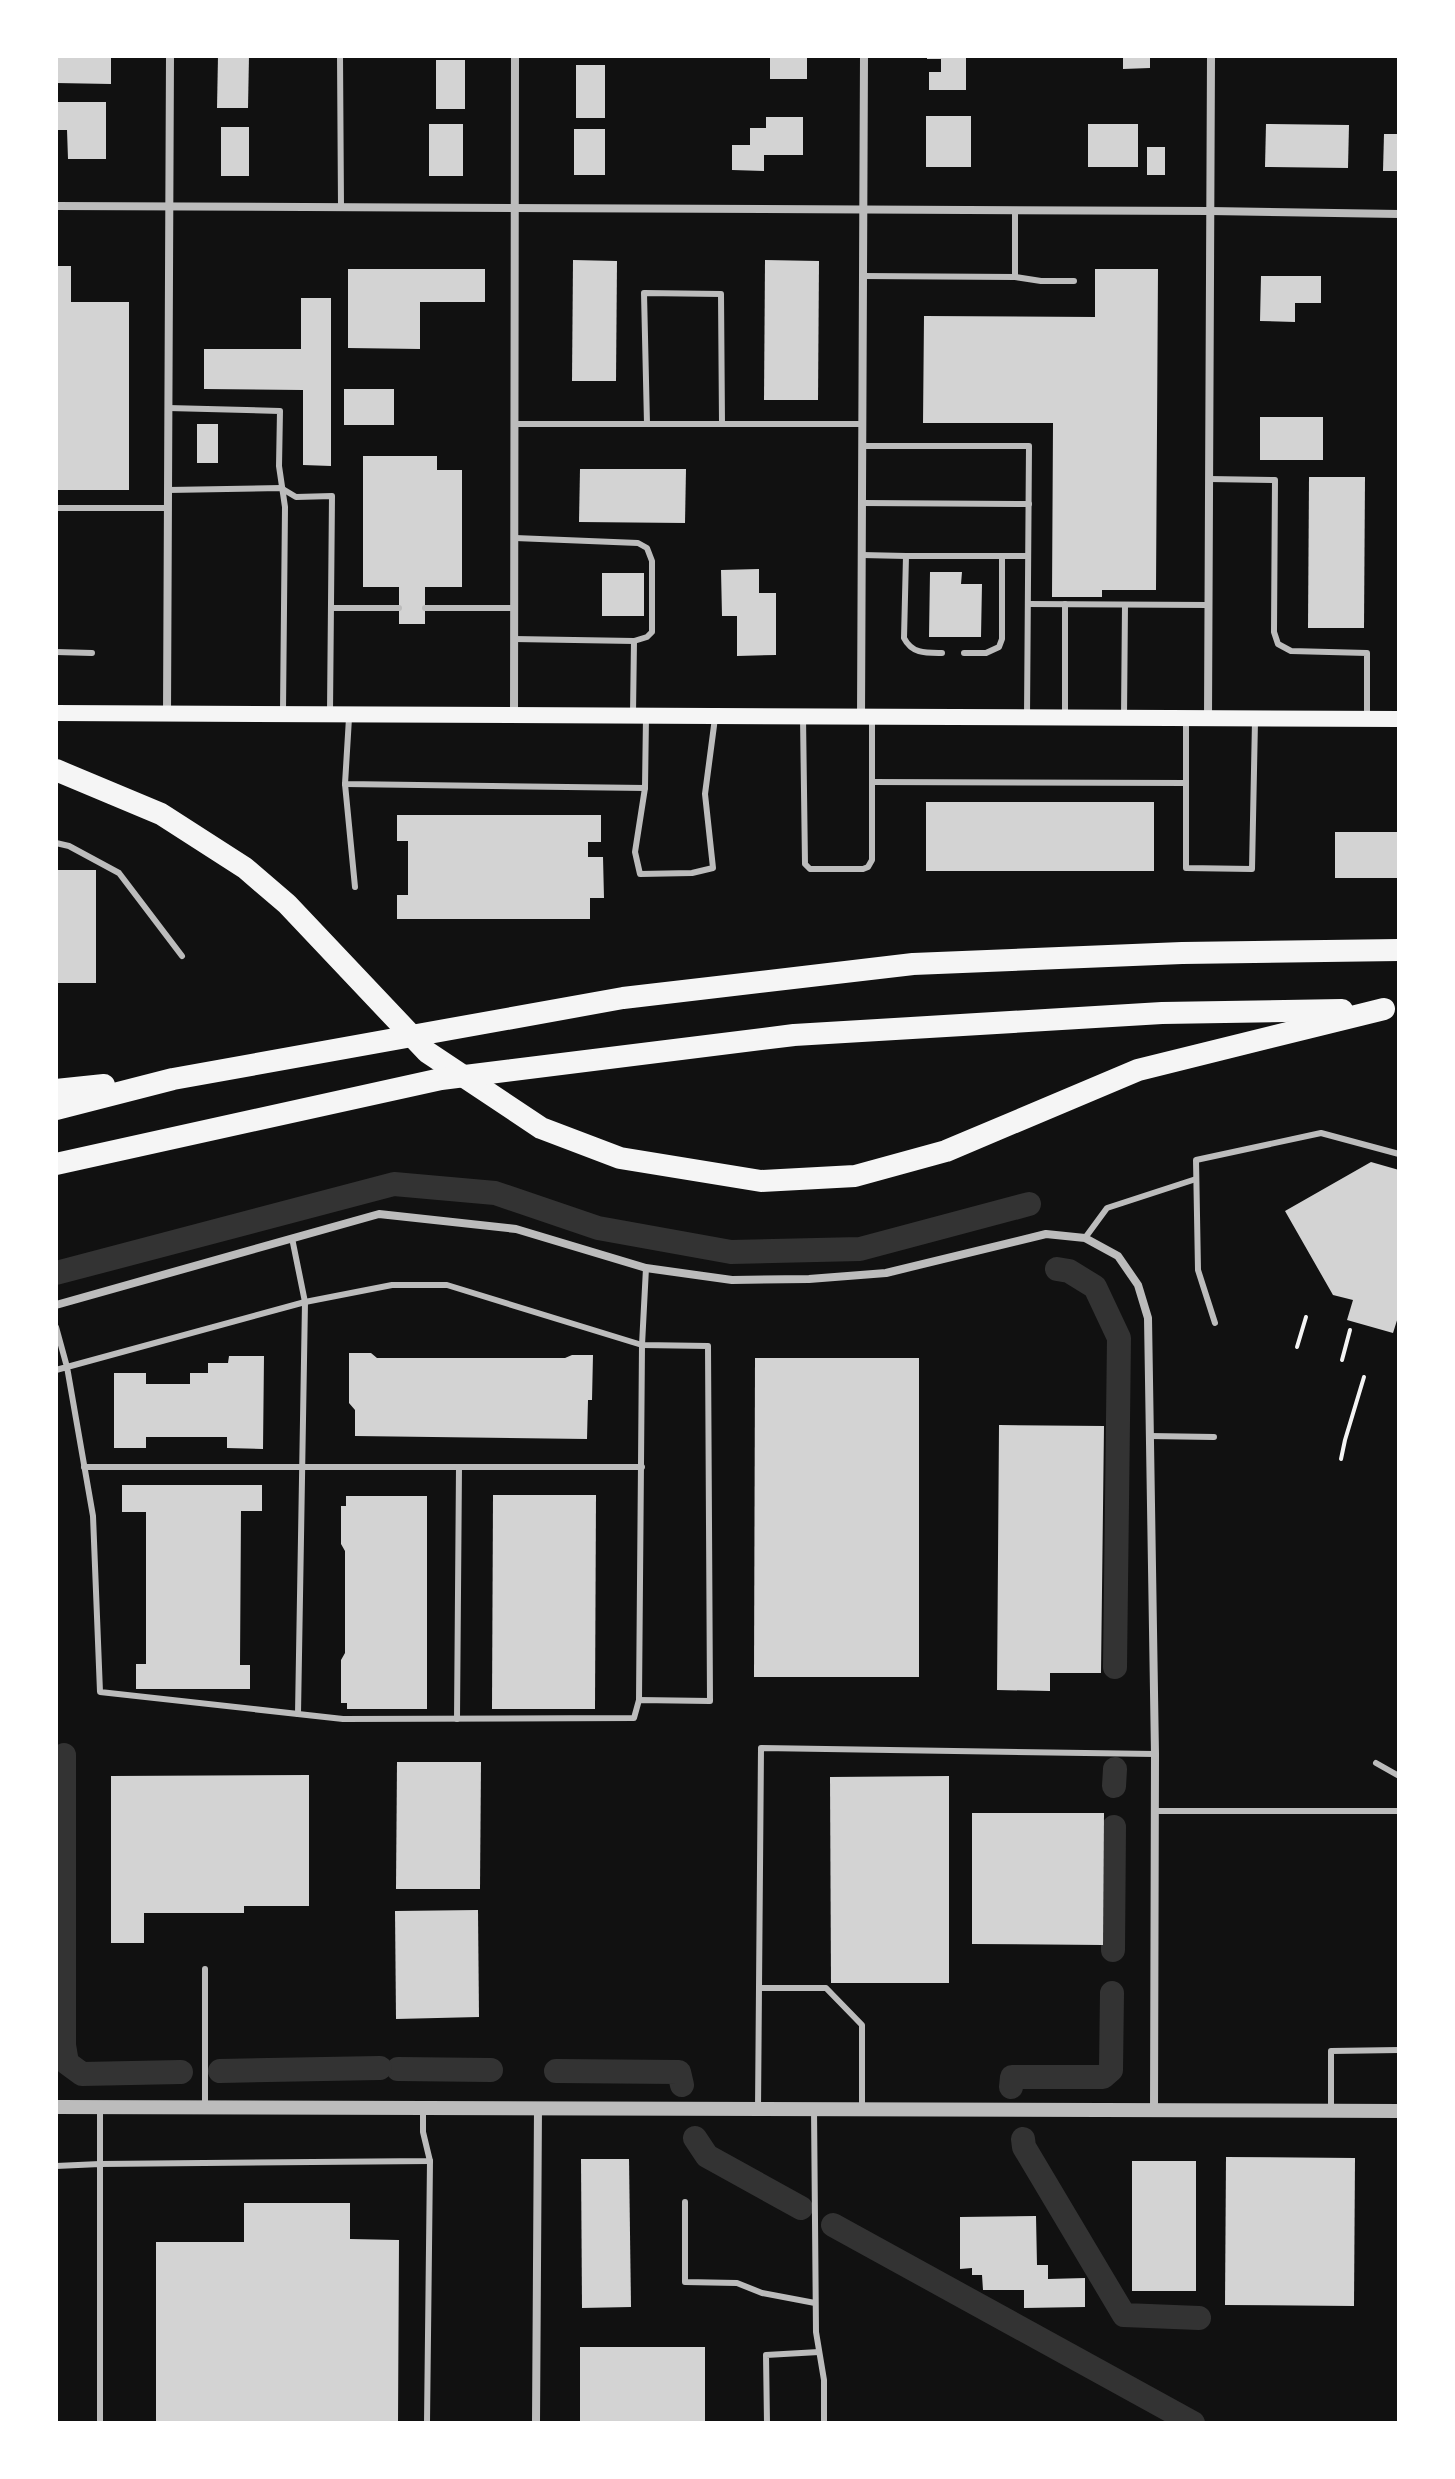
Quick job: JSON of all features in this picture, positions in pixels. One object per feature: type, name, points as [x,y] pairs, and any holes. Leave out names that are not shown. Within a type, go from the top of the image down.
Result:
[{"type":"highway","points":[[56,770],[161,814],[205,840],[245,868],[287,904],[427,1052],[541,1128],[620,1158],[761,1181],[855,1176],[946,1151],[1138,1070],[1392,1009]]},
{"type":"highway","points":[[56,1109],[173,1079],[623,998],[913,964],[1182,953],[1399,950]]},
{"type":"highway","points":[[61,1164],[441,1079],[794,1035],[1162,1013],[1392,1009]]},
{"type":"highway","points":[[56,1090],[173,1079]]},
{"type":"main road","points":[[56,713],[1399,719]]},
{"type":"street","points":[[167,714],[170,56]]},
{"type":"street","points":[[514,715],[515,56]]},
{"type":"street","points":[[864,56],[862,555],[867,717]]},
{"type":"street","points":[[1208,718],[1211,56]]},
{"type":"street","points":[[56,206],[1399,214]]},
{"type":"street","points":[[56,1305],[379,1214],[516,1229],[646,1268],[732,1280],[809,1279],[886,1273],[1046,1234],[1085,1238],[1118,1256],[1138,1285],[1148,1318],[1155,1754],[1154,2110]]},
{"type":"street","points":[[56,2107],[1399,2111]]},
{"type":"street","points":[[536,2423],[538,2108]]},
{"type":"lane","points":[[340,56],[341,207]]},
{"type":"lane","points":[[1015,211],[1015,277]]},
{"type":"lane","points":[[863,276],[1015,277],[1074,281]]},
{"type":"lane","points":[[647,424],[644,293],[721,294],[722,424]]},
{"type":"lane","points":[[168,408],[280,411],[279,466],[285,507],[283,714]]},
{"type":"lane","points":[[515,424],[862,424]]},
{"type":"lane","points":[[862,446],[1029,446],[1027,717]]},
{"type":"lane","points":[[1209,479],[1275,480],[1274,632],[1278,644],[1291,651],[1367,653],[1367,719]]},
{"type":"lane","points":[[168,490],[281,488],[296,497],[332,496],[330,714]]},
{"type":"lane","points":[[862,503],[1029,504]]},
{"type":"lane","points":[[56,508],[168,508]]},
{"type":"lane","points":[[514,639],[634,641],[652,632],[652,561],[647,548],[638,543],[515,538]]},
{"type":"lane","points":[[862,555],[1028,556]]},
{"type":"lane","points":[[906,556],[904,638],[918,652],[942,653]]},
{"type":"lane","points":[[964,653],[986,653],[999,647],[1002,639],[1002,556]]},
{"type":"lane","points":[[1028,604],[1208,605]]},
{"type":"lane","points":[[1065,604],[1065,717]]},
{"type":"lane","points":[[1124,718],[1125,605]]},
{"type":"lane","points":[[333,608],[399,608]]},
{"type":"lane","points":[[425,608],[515,608]]},
{"type":"lane","points":[[634,641],[645,788],[635,852],[640,874],[692,873],[713,868],[705,794],[715,716]]},
{"type":"lane","points":[[56,652],[92,653]]},
{"type":"lane","points":[[349,714],[345,784],[355,887]]},
{"type":"lane","points":[[803,717],[805,864],[810,869],[868,867],[872,860],[872,782],[867,717]]},
{"type":"lane","points":[[1186,718],[1186,868],[1252,869],[1255,718]]},
{"type":"lane","points":[[872,782],[1186,783]]},
{"type":"lane","points":[[345,784],[645,788]]},
{"type":"lane","points":[[56,843],[69,846],[119,873],[182,956]]},
{"type":"lane","points":[[1215,1323],[1198,1270],[1196,1160],[1321,1133],[1399,1154]]},
{"type":"lane","points":[[1085,1238],[1107,1208],[1196,1179]]},
{"type":"lane","points":[[292,1238],[305,1302],[298,1714]]},
{"type":"lane","points":[[56,1327],[67,1367],[93,1516],[100,1692],[343,1719],[634,1718],[639,1700],[642,1345],[646,1268]]},
{"type":"lane","points":[[56,1370],[305,1302],[392,1285],[447,1285],[642,1345],[708,1346],[710,1701],[639,1700]]},
{"type":"lane","points":[[1150,1436],[1214,1437]]},
{"type":"lane","points":[[84,1467],[642,1467]]},
{"type":"lane","points":[[457,1719],[459,1467]]},
{"type":"lane","points":[[758,2109],[761,1748],[1155,1754]]},
{"type":"lane","points":[[1376,1763],[1399,1776]]},
{"type":"lane","points":[[1155,1811],[1399,1811]]},
{"type":"lane","points":[[205,1969],[205,2107]]},
{"type":"lane","points":[[759,1988],[826,1988],[862,2025],[862,2109]]},
{"type":"lane","points":[[1331,2110],[1331,2051],[1399,2050]]},
{"type":"lane","points":[[100,2107],[100,2423]]},
{"type":"lane","points":[[423,2108],[423,2132],[430,2161],[427,2423]]},
{"type":"lane","points":[[814,2109],[815,2303],[824,2380],[824,2423]]},
{"type":"lane","points":[[56,2166],[430,2161]]},
{"type":"lane","points":[[685,2202],[685,2282],[737,2283],[762,2293],[815,2303]]},
{"type":"lane","points":[[767,2423],[766,2355],[819,2352]]},
{"type":"path","points":[[1297,1347],[1306,1317]]},
{"type":"path","points":[[1342,1360],[1350,1330]]},
{"type":"path","points":[[1341,1459],[1364,1377]]},
{"type":"building","points":[[56,56],[111,56],[111,84],[56,83]]},
{"type":"building","points":[[218,56],[249,56],[248,108],[217,108]]},
{"type":"building","points":[[770,56],[807,56],[807,79],[770,79]]},
{"type":"building","points":[[927,56],[966,56],[966,90],[929,90],[929,72],[941,72],[941,59],[927,59]]},
{"type":"building","points":[[1123,56],[1150,56],[1150,68],[1123,69]]},
{"type":"building","points":[[436,60],[465,60],[465,109],[436,109]]},
{"type":"building","points":[[576,65],[605,65],[605,118],[576,118]]},
{"type":"building","points":[[56,102],[106,102],[106,159],[68,159],[67,130],[56,130]]},
{"type":"building","points":[[926,116],[971,116],[971,167],[926,167]]},
{"type":"building","points":[[766,117],[803,117],[803,155],[764,155],[764,171],[732,170],[732,145],[750,145],[750,128],[766,128]]},
{"type":"building","points":[[429,124],[463,124],[463,176],[429,176]]},
{"type":"building","points":[[1088,124],[1138,124],[1138,167],[1088,167]]},
{"type":"building","points":[[1266,124],[1349,125],[1348,168],[1265,167]]},
{"type":"building","points":[[221,127],[249,127],[249,176],[221,176]]},
{"type":"building","points":[[574,129],[605,129],[605,175],[574,175]]},
{"type":"building","points":[[1384,134],[1399,134],[1399,171],[1383,171]]},
{"type":"building","points":[[1147,147],[1165,147],[1165,175],[1147,175]]},
{"type":"building","points":[[573,260],[617,261],[616,381],[572,381]]},
{"type":"building","points":[[765,260],[819,261],[818,400],[764,400]]},
{"type":"building","points":[[56,266],[71,266],[71,302],[129,302],[129,490],[56,490]]},
{"type":"building","points":[[348,269],[485,269],[485,302],[420,302],[420,349],[348,348]]},
{"type":"building","points":[[1095,269],[1158,269],[1156,590],[1102,590],[1102,597],[1052,597],[1053,423],[923,423],[924,316],[1095,317]]},
{"type":"building","points":[[1261,276],[1321,276],[1321,303],[1295,303],[1295,322],[1260,321]]},
{"type":"building","points":[[301,298],[331,298],[331,466],[303,465],[303,390],[204,389],[204,349],[301,349]]},
{"type":"building","points":[[344,389],[394,389],[394,425],[344,425]]},
{"type":"building","points":[[1260,417],[1323,417],[1323,460],[1260,460]]},
{"type":"building","points":[[197,424],[218,424],[218,463],[197,463]]},
{"type":"building","points":[[363,456],[437,456],[437,470],[462,470],[462,587],[425,587],[425,624],[399,624],[399,587],[363,587]]},
{"type":"building","points":[[580,469],[686,469],[685,523],[579,522]]},
{"type":"building","points":[[1309,477],[1365,477],[1364,628],[1308,628]]},
{"type":"building","points":[[759,569],[759,593],[776,593],[776,655],[737,656],[737,616],[722,616],[721,570]]},
{"type":"building","points":[[930,572],[962,572],[961,584],[982,584],[981,637],[929,637]]},
{"type":"building","points":[[602,573],[644,573],[644,616],[602,616]]},
{"type":"building","points":[[926,802],[1154,802],[1154,871],[926,871]]},
{"type":"building","points":[[397,815],[601,815],[601,842],[588,842],[588,857],[603,857],[604,898],[590,898],[590,919],[397,919],[397,895],[408,895],[408,841],[397,841]]},
{"type":"building","points":[[1335,832],[1399,832],[1399,878],[1335,878]]},
{"type":"building","points":[[56,870],[96,870],[96,983],[56,983]]},
{"type":"building","points":[[1371,1162],[1399,1170],[1399,1314],[1393,1333],[1347,1320],[1353,1300],[1333,1295],[1285,1211]]},
{"type":"building","points":[[349,1353],[371,1353],[377,1358],[565,1358],[593,1355],[587,1439],[355,1436],[355,1410],[349,1403]]},
{"type":"building","points":[[229,1356],[264,1356],[263,1449],[227,1448],[227,1437],[146,1437],[146,1448],[114,1448],[114,1373],[146,1373],[146,1384],[190,1384],[190,1373],[208,1373],[208,1363],[228,1363]]},
{"type":"building","points":[[755,1358],[919,1358],[919,1677],[754,1677]]},
{"type":"building","points":[[999,1425],[1104,1426],[1101,1673],[1050,1673],[1050,1691],[997,1690]]},
{"type":"building","points":[[122,1485],[262,1485],[262,1511],[241,1511],[240,1665],[250,1665],[250,1689],[136,1689],[136,1664],[146,1664],[146,1512],[122,1512]]},
{"type":"building","points":[[493,1495],[596,1495],[595,1709],[492,1709]]},
{"type":"building","points":[[346,1496],[427,1496],[427,1709],[347,1709],[347,1703],[341,1703],[341,1660],[345,1653],[345,1551],[341,1544],[341,1506],[346,1506]]},
{"type":"building","points":[[397,1762],[481,1762],[480,1889],[396,1889]]},
{"type":"building","points":[[309,1775],[309,1906],[244,1906],[244,1913],[144,1913],[144,1943],[111,1943],[111,1776]]},
{"type":"building","points":[[949,1776],[949,1983],[831,1983],[830,1777]]},
{"type":"building","points":[[972,1813],[1104,1813],[1103,1945],[972,1944]]},
{"type":"building","points":[[478,1910],[479,2017],[396,2019],[395,1911]]},
{"type":"building","points":[[1226,2157],[1355,2158],[1354,2306],[1225,2305]]},
{"type":"building","points":[[581,2159],[629,2159],[631,2307],[582,2308]]},
{"type":"building","points":[[1132,2161],[1196,2161],[1196,2291],[1132,2291]]},
{"type":"building","points":[[244,2203],[350,2203],[350,2239],[399,2240],[398,2423],[156,2423],[156,2242],[244,2242]]},
{"type":"building","points":[[1036,2216],[1037,2265],[1048,2265],[1048,2279],[1085,2278],[1085,2307],[1024,2308],[1024,2290],[983,2290],[982,2275],[972,2275],[972,2268],[960,2269],[960,2217]]},
{"type":"building","points":[[580,2347],[705,2347],[705,2423],[580,2423]]},
{"type":"waterway","points":[[56,1273],[394,1184],[495,1193],[598,1228],[731,1252],[860,1249],[1029,1204]]},
{"type":"waterway","points":[[1057,1269],[1069,1271],[1095,1287],[1119,1338],[1115,1667]]},
{"type":"waterway","points":[[64,1755],[64,2045],[67,2063],[82,2074],[181,2072]]},
{"type":"waterway","points":[[1114,1786],[1115,1769]]},
{"type":"waterway","points":[[1113,1950],[1114,1827]]},
{"type":"waterway","points":[[1011,2087],[1012,2077],[1103,2077],[1111,2070],[1112,1993]]},
{"type":"waterway","points":[[220,2071],[380,2068]]},
{"type":"waterway","points":[[398,2069],[491,2070]]},
{"type":"waterway","points":[[556,2071],[679,2072],[682,2085]]},
{"type":"waterway","points":[[695,2138],[707,2156],[801,2208]]},
{"type":"waterway","points":[[1023,2139],[1024,2147],[1124,2315],[1199,2318]]},
{"type":"waterway","points":[[833,2225],[1193,2423]]}]
